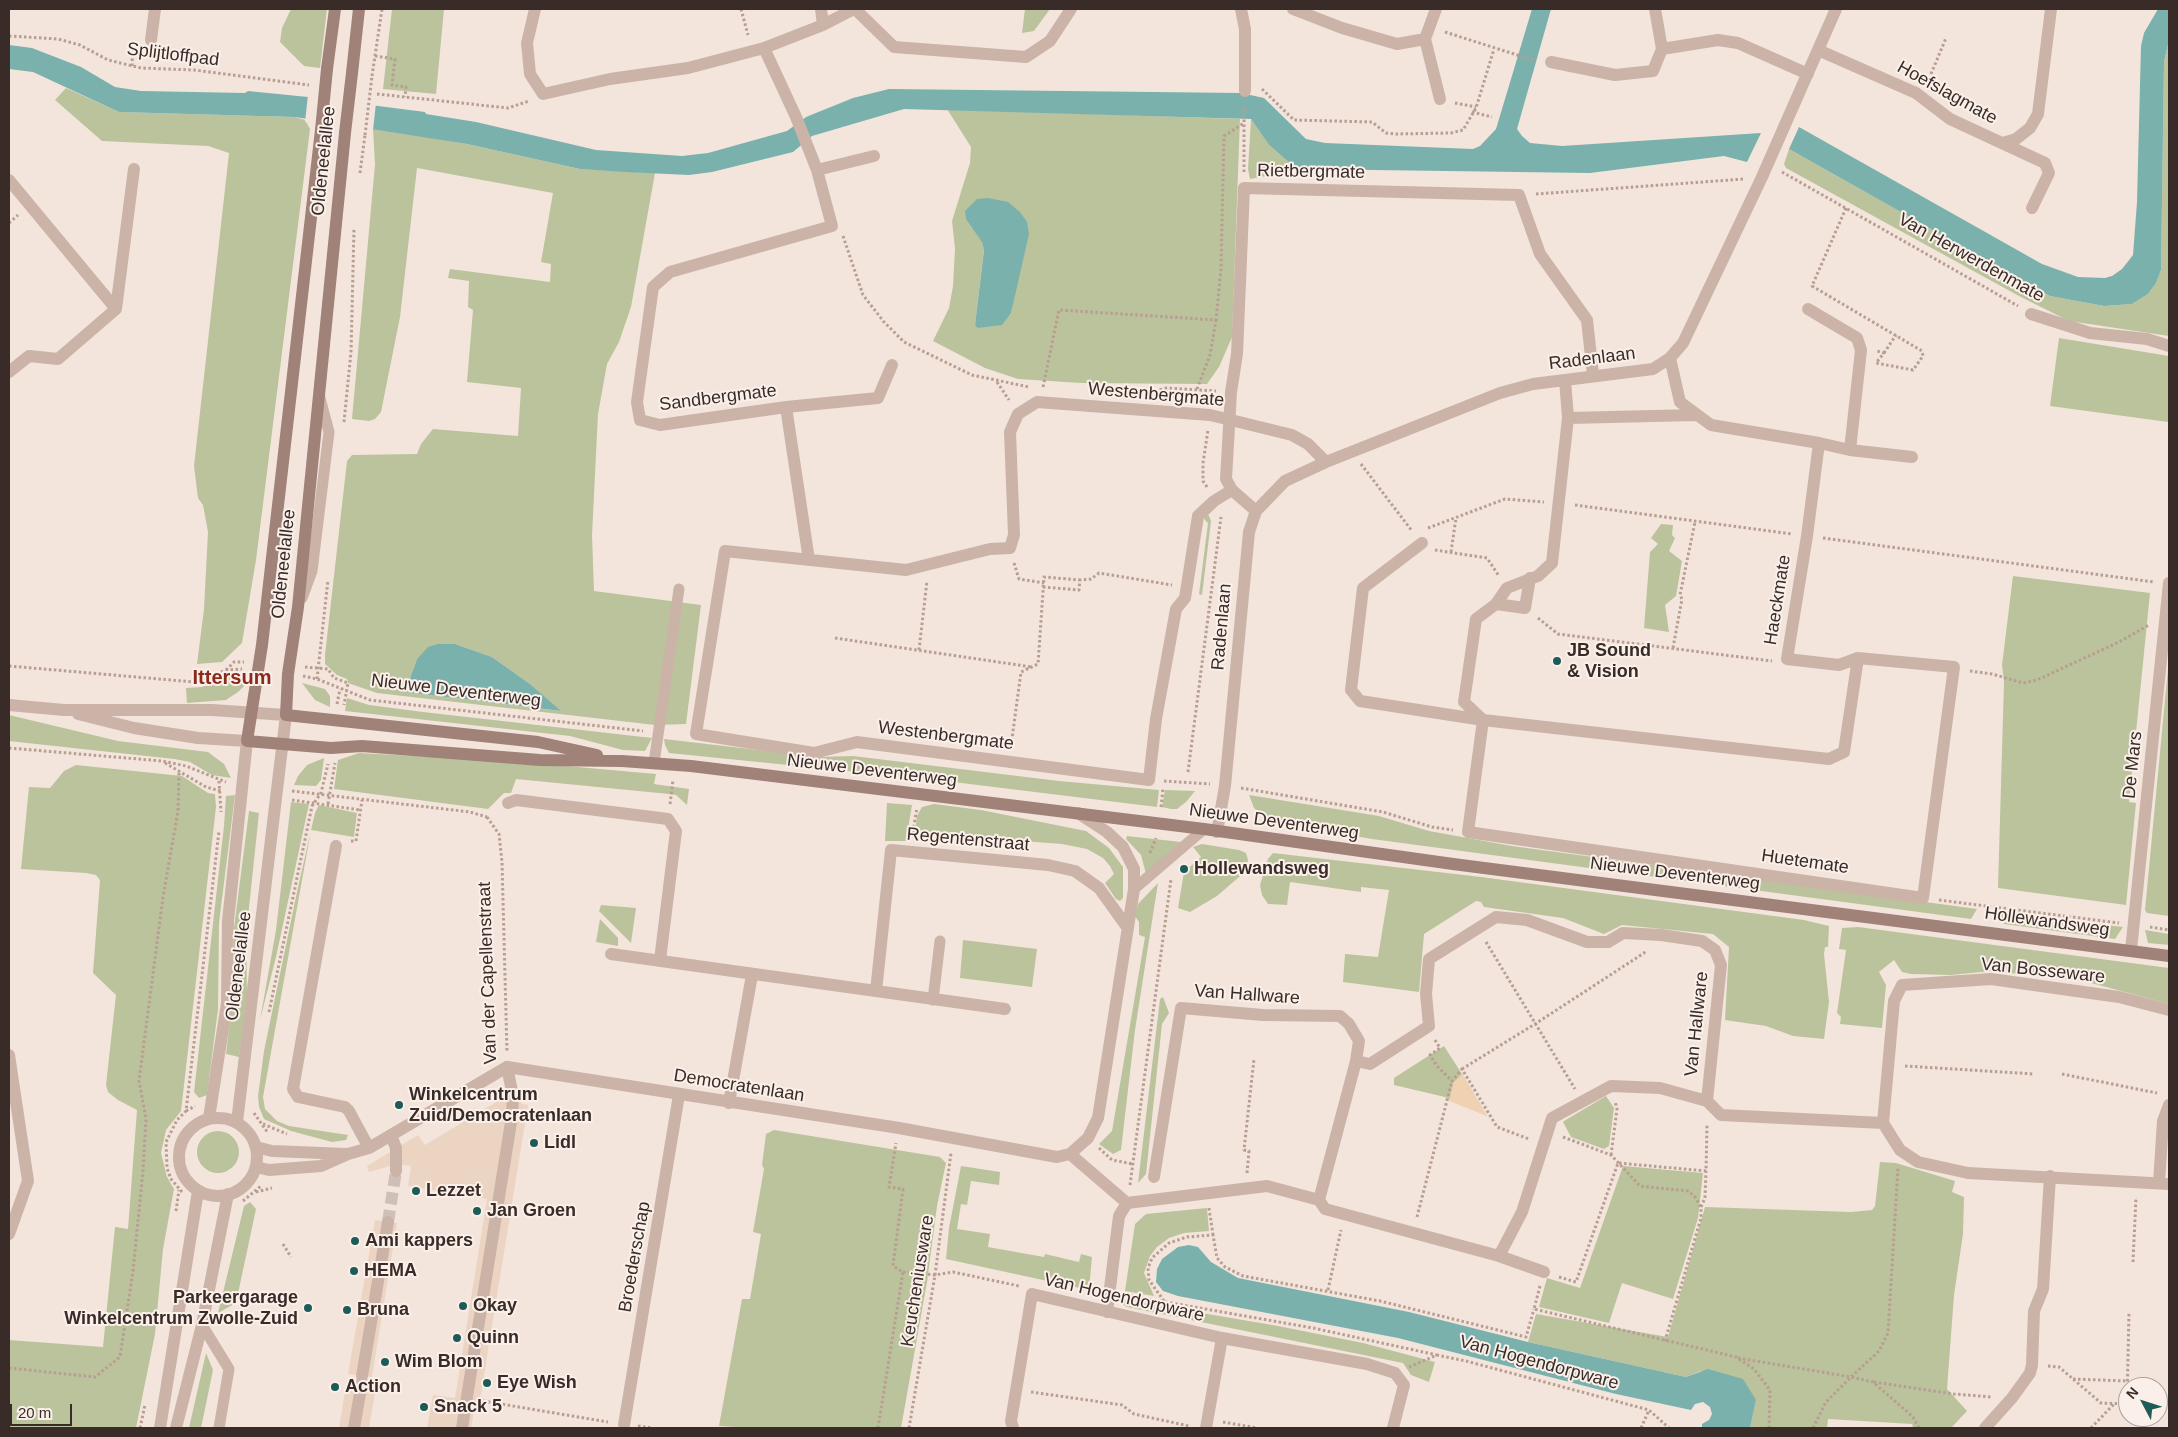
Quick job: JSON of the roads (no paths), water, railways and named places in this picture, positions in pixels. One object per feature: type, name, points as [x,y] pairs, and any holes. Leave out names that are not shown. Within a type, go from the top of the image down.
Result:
[{"type":"main road","name":"Oldeneelallee","points":[[247,741],[258,670],[335,9]]},
{"type":"main road","name":"Oldeneelallee","points":[[286,715],[288,674],[298,607],[359,9]]},
{"type":"main road","name":"Nieuwe Deventerweg","points":[[286,715],[538,742],[622,761]]},
{"type":"main road","name":"Nieuwe Deventerweg","points":[[247,741],[331,748],[362,746],[540,760],[674,764],[1078,813],[1920,922]]},
{"type":"main road","name":"Hollewandsweg","points":[[1920,922],[2169,956]]},
{"type":"street","points":[[151,40],[155,9]]},
{"type":"street","points":[[535,9],[528,43],[530,74],[543,94],[610,79],[688,68],[758,50],[823,25],[854,9],[894,47],[1026,57],[1050,41],[1071,9]]},
{"type":"street","points":[[821,9],[823,25]]},
{"type":"street","points":[[1241,9],[1245,29],[1245,92]]},
{"type":"street","points":[[1293,9],[1342,28],[1396,44],[1425,39]]},
{"type":"street","points":[[1436,9],[1425,39],[1440,100]]},
{"type":"street","points":[[1547,62],[1615,75],[1653,71],[1662,49],[1654,9]]},
{"type":"street","points":[[1662,49],[1718,40],[1738,43],[1808,74],[1836,9]]},
{"type":"street","name":"Hoefslagmate","points":[[2004,144],[2016,139],[2030,128],[2038,114],[2051,9]]},
{"type":"street","points":[[758,50],[796,116],[817,170],[874,156]]},
{"type":"street","name":"Hoefslagmate","points":[[1818,50],[1916,93],[1950,119],[2045,163],[2049,174],[2032,208]]},
{"type":"street","name":"Radenlaan","points":[[1217,832],[1226,786],[1248,540],[1256,511],[1285,481],[1326,462],[1500,393],[1533,384],[1653,369],[1670,358],[1683,343],[1762,178],[1808,74]]},
{"type":"street","points":[[9,372],[30,356],[58,359],[116,309],[134,169]]},
{"type":"street","name":"Sandbergmate","points":[[817,170],[832,226],[670,272],[654,287],[637,402],[640,420],[660,425],[878,398],[892,365]]},
{"type":"street","points":[[9,180],[116,309]]},
{"type":"street","name":"Rietbergmate","points":[[1231,420],[1231,392],[1237,354],[1244,188],[1519,195],[1540,254],[1587,320],[1593,375]]},
{"type":"street","points":[[1808,309],[1857,338],[1859,345],[1850,450]]},
{"type":"street","name":"Van Herwerdenmate","points":[[2031,314],[2090,333],[2147,339],[2169,346]]},
{"type":"street","points":[[1670,358],[1680,402],[1711,425],[1850,450],[1912,457]]},
{"type":"street","points":[[1483,720],[1464,702],[1476,619],[1496,604],[1507,588],[1538,576],[1552,563],[1568,418],[1565,380]]},
{"type":"street","name":"Westenbergmate","points":[[1037,402],[1210,415],[1231,420],[1226,479],[1232,490],[1214,501],[1198,516],[1185,598],[1176,609],[1156,718],[1149,780],[857,742],[814,753],[696,734],[725,551],[906,570],[990,550],[1010,548],[1014,535],[1010,432],[1018,414],[1037,402]]},
{"type":"street","points":[[786,408],[809,560]]},
{"type":"street","points":[[1568,418],[1696,415]]},
{"type":"street","points":[[1231,420],[1292,434],[1308,444],[1326,462]]},
{"type":"street","name":"Haeckmate","points":[[1819,443],[1807,536],[1786,659],[1839,665],[1858,658]]},
{"type":"street","points":[[1232,490],[1256,511]]},
{"type":"street","points":[[1418,539],[1363,588],[1350,690],[1360,701],[1483,720],[1829,759],[1844,752],[1858,658]]},
{"type":"street","points":[[1496,604],[1525,608],[1530,578]]},
{"type":"street","name":"De Mars","points":[[2131,950],[2169,583]]},
{"type":"street","name":"Huetemate","points":[[1483,720],[1468,832],[1924,898],[1954,667],[1858,658]]},
{"type":"street","name":"Nieuwe Deventerweg","points":[[9,705],[64,710],[251,711],[286,715]]},
{"type":"street","name":"Nieuwe Deventerweg","points":[[64,710],[134,728],[198,738],[247,741]]},
{"type":"street","name":"Oldeneelallee","points":[[237,1122],[241,1104],[286,715]]},
{"type":"street","name":"Oldeneelallee","points":[[209,1118],[227,1003],[228,921],[247,741]]},
{"type":"street","points":[[508,803],[516,800],[668,819],[676,831],[660,960]]},
{"type":"street","points":[[1078,813],[1107,832],[1123,847],[1134,869],[1134,889],[1098,1118],[1088,1138],[1070,1154],[1127,1203],[1267,1186],[1319,1200],[1324,1209],[1499,1256],[1544,1272]]},
{"type":"street","points":[[336,846],[294,1089],[298,1097],[345,1107],[369,1148]]},
{"type":"street","name":"Regentenstraat","points":[[876,991],[891,850],[1048,865],[1074,871],[1090,879],[1099,888],[1127,928]]},
{"type":"street","name":"Van Hallware","points":[[1356,1061],[1370,1064],[1427,1028],[1426,994],[1429,959],[1496,917],[1527,920],[1587,942],[1608,942],[1623,933],[1702,941],[1715,950],[1721,965],[1707,1101],[1660,1088],[1611,1086],[1552,1118],[1546,1131],[1544,1145],[1522,1212],[1499,1256]]},
{"type":"street","points":[[611,954],[1005,1009]]},
{"type":"street","points":[[730,1103],[752,975]]},
{"type":"street","name":"Van Bosseware","points":[[1883,1123],[1894,1001],[1902,985],[1991,979],[2119,997],[2169,1010]]},
{"type":"street","name":"Van Hallware","points":[[1154,1177],[1181,1008],[1263,1015],[1340,1016],[1349,1024],[1359,1041],[1356,1061],[1319,1200]]},
{"type":"street","points":[[9,1055],[28,1181],[9,1234]]},
{"type":"street","points":[[256,1167],[270,1170],[320,1166],[348,1154],[369,1148],[507,1067]]},
{"type":"street","name":"Democratenlaan","points":[[507,1067],[899,1128],[1057,1157],[1070,1154]]},
{"type":"street","name":"Van der Capellenstraat","points":[[462,1428],[472,1399],[512,1116],[513,1096],[507,1067]]},
{"type":"street","name":"Broederschap","points":[[624,1425],[678,1095]]},
{"type":"street","points":[[1707,1101],[1721,1115],[1883,1123],[1900,1150],[1918,1162],[1968,1173],[2050,1176],[2164,1184],[2162,1121],[2169,1105]]},
{"type":"street","points":[[160,1428],[198,1197],[181,1171],[178,1158],[180,1144],[196,1124],[209,1118],[223,1118],[237,1122],[249,1133],[256,1147],[256,1167],[246,1183],[227,1200],[202,1325],[176,1428]]},
{"type":"street","points":[[391,1135],[396,1148],[396,1171]]},
{"type":"street","points":[[256,1147],[272,1151],[348,1154]]},
{"type":"street","points":[[1985,1428],[2012,1398],[2030,1373],[2034,1311],[2043,1289],[2050,1176]]},
{"type":"street","points":[[198,1197],[213,1195],[227,1200]]},
{"type":"street","points":[[1107,1312],[1119,1216],[1127,1203]]},
{"type":"street","points":[[354,1428],[388,1222]]},
{"type":"street","name":"Van Hogendorpware","points":[[1013,1428],[1010,1421],[1032,1294],[1222,1338],[1367,1364],[1395,1373],[1404,1385],[1393,1428]]},
{"type":"street","name":"Van Hogendorpware","points":[[1204,1425],[1222,1338]]},
{"type":"lane","points":[[654,763],[679,589]]},
{"type":"lane","points":[[1134,889],[1204,829]]},
{"type":"lane","points":[[933,1000],[940,941]]},
{"type":"lane","points":[[202,1325],[229,1369],[219,1428]]},
{"type":"water","points":[[1532,9],[1551,9],[1517,129],[1530,143],[1562,146],[1761,133],[1747,162],[1724,156],[1590,173],[1302,169],[1292,165],[1269,145],[1251,119],[904,109],[812,136],[793,152],[712,172],[689,175],[625,172],[580,169],[467,144],[295,117],[119,112],[33,72],[9,69],[9,45],[32,48],[81,67],[115,87],[141,91],[245,93],[248,91],[308,97],[425,112],[426,114],[476,122],[596,150],[682,156],[708,153],[787,131],[806,117],[853,98],[889,89],[1241,93],[1264,98],[1306,139],[1325,143],[1473,149],[1480,146],[1496,129]]},
{"type":"water","points":[[2158,9],[2169,9],[2169,40],[2164,62],[2161,270],[2156,283],[2148,294],[2132,304],[2104,306],[2050,296],[1789,149],[1799,127],[2042,264],[2078,277],[2105,278],[2112,276],[2122,269],[2133,255],[2137,202],[2141,46],[2144,33]]},
{"type":"water","points":[[988,198],[1008,202],[1020,212],[1027,222],[1029,234],[1011,313],[1002,325],[977,328],[975,325],[984,250],[982,242],[966,219],[965,211],[977,199]]},
{"type":"water","points":[[438,644],[455,644],[492,657],[530,684],[561,711],[405,692],[417,659],[428,647]]},
{"type":"water","points":[[1189,1245],[1198,1247],[1211,1262],[1238,1278],[1409,1312],[1528,1342],[1686,1377],[1708,1369],[1743,1379],[1756,1400],[1750,1428],[1702,1428],[1702,1424],[1709,1420],[1712,1414],[1710,1407],[1703,1402],[1695,1404],[1691,1410],[1616,1394],[1398,1338],[1178,1296],[1163,1291],[1156,1282],[1157,1269],[1162,1259],[1178,1247]]},
{"type":"tunnel","points":[[388,1222],[396,1171]]},
{"type":"place","name":"JB Sound & Vision","points":[[1557,661]]},
{"type":"place","name":"Hollewandsweg","points":[[1184,869]]},
{"type":"place","name":"Winkelcentrum Zuid/Democratenlaan","points":[[399,1105]]},
{"type":"place","name":"Lidl","points":[[534,1143]]},
{"type":"place","name":"Lezzet","points":[[416,1191]]},
{"type":"place","name":"Jan Groen","points":[[477,1211]]},
{"type":"place","name":"Ami kappers","points":[[355,1241]]},
{"type":"place","name":"HEMA","points":[[354,1271]]},
{"type":"place","name":"Okay","points":[[463,1306]]},
{"type":"place","name":"Parkeergarage Winkelcentrum Zwolle-Zuid","points":[[308,1308]]},
{"type":"place","name":"Bruna","points":[[347,1310]]},
{"type":"place","name":"Quinn","points":[[457,1338]]},
{"type":"place","name":"Wim Blom","points":[[385,1362]]},
{"type":"place","name":"Eye Wish","points":[[487,1383]]},
{"type":"place","name":"Action","points":[[335,1387]]},
{"type":"place","name":"Snack 5","points":[[424,1407]]},
{"type":"district","name":"Ittersum","points":[[232,678]]}]
